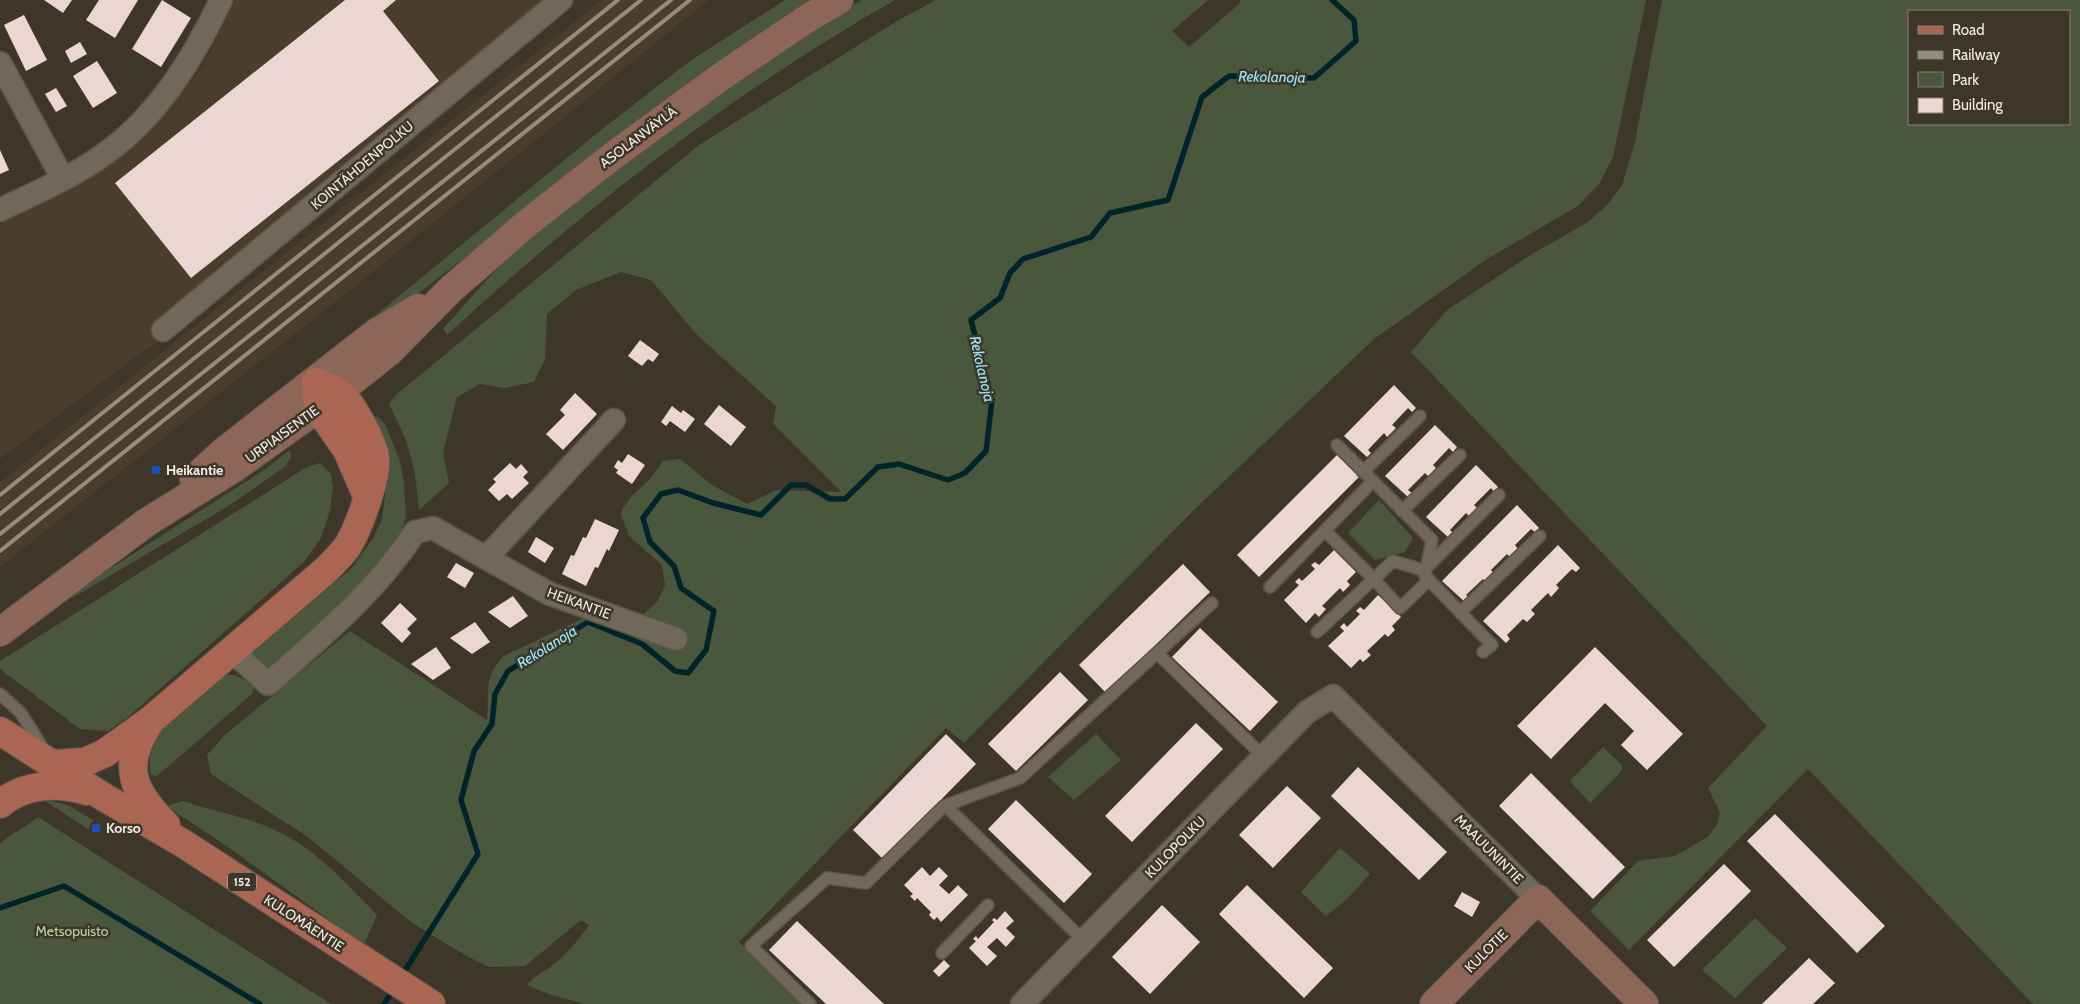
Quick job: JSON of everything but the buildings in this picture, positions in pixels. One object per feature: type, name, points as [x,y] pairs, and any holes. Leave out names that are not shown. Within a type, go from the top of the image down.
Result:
[{"type":"main road","name":"ASOLANVÄYLÄ","points":[[324,394],[377,332],[450,290],[526,224],[614,154],[722,76],[838,0]]},
{"type":"main road","points":[[52,764],[85,762],[105,753],[151,720],[326,570],[346,548],[357,528],[367,496],[324,394]]},
{"type":"main road","name":"URPIAISENTIE","points":[[0,632],[147,522],[223,452],[324,394]]},
{"type":"main road","points":[[151,720],[137,741],[132,770],[138,792],[153,812],[184,844]]},
{"type":"main road","name":"KULOMÄENTIE","points":[[0,731],[102,796],[184,844],[431,1004]]},
{"type":"main road","points":[[0,804],[15,794],[54,785],[72,787],[102,796]]},
{"type":"main road","name":"KULOTIE","points":[[1434,1004],[1538,899]]},
{"type":"main road","name":"MAAUUNINTIE","points":[[1538,899],[1644,1004]]},
{"type":"street","points":[[0,210],[63,180],[113,148],[146,118],[179,76],[209,26],[221,0]]},
{"type":"street","name":"KOINTÄHDENPOLKU","points":[[163,330],[562,0]]},
{"type":"street","points":[[0,63],[63,180]]},
{"type":"street","points":[[486,558],[614,420]]},
{"type":"street","name":"HEIKANTIE","points":[[232,651],[268,684],[344,616],[379,580],[415,532],[424,528],[433,528],[550,594],[676,639]]},
{"type":"street","name":"KULOPOLKU","points":[[1022,1004],[1307,712],[1333,696]]},
{"type":"street","name":"MAAUUNINTIE","points":[[1333,696],[1538,899]]},
{"type":"lane","points":[[1363,472],[1420,416]]},
{"type":"lane","points":[[1337,445],[1432,540],[1427,573]]},
{"type":"lane","points":[[1402,510],[1460,455]]},
{"type":"lane","points":[[1270,587],[1373,482]]},
{"type":"lane","points":[[1325,531],[1374,579],[1400,608],[1427,573],[1499,495]]},
{"type":"lane","points":[[1460,613],[1540,536]]},
{"type":"lane","points":[[1317,632],[1393,562],[1427,573],[1460,613],[1492,645],[1483,652]]},
{"type":"lane","points":[[810,1004],[751,946],[827,878],[866,883],[946,806],[1020,778],[1212,603]]},
{"type":"lane","points":[[1158,654],[1263,756]]},
{"type":"lane","points":[[0,694],[21,713],[52,764]]},
{"type":"lane","points":[[946,806],[1084,941]]},
{"type":"lane","points":[[942,954],[988,904]]},
{"type":"shaded area","points":[[235,0],[551,0],[173,332],[133,359],[0,459],[0,224],[60,193],[132,148],[202,68]]},
{"type":"shaded area","points":[[602,0],[709,0],[344,295],[0,567],[0,482]]},
{"type":"green space","points":[[785,0],[812,0],[713,64],[352,345],[330,353],[601,130],[690,61]]},
{"type":"green space","points":[[862,0],[895,0],[776,74],[661,155],[552,243],[447,335],[443,329],[492,274],[593,186],[724,88],[769,57]]},
{"type":"green space","points":[[936,0],[1208,0],[1172,31],[1189,47],[1239,4],[1240,0],[1646,0],[1613,157],[1599,184],[1578,206],[1487,259],[1374,339],[1195,509],[964,743],[946,728],[739,942],[801,1004],[585,1004],[551,995],[527,985],[566,954],[589,925],[581,920],[525,966],[489,967],[412,923],[308,837],[211,774],[207,755],[225,735],[350,631],[487,720],[488,686],[492,671],[504,656],[590,615],[626,630],[658,601],[665,585],[662,565],[629,536],[621,515],[622,510],[631,497],[651,478],[663,461],[680,459],[712,485],[747,504],[777,490],[841,492],[773,424],[776,406],[696,334],[651,280],[621,272],[576,290],[547,314],[545,359],[534,382],[504,388],[480,384],[457,397],[443,452],[449,483],[419,510],[415,473],[406,440],[389,404],[396,395],[699,145],[897,21]]},
{"type":"green space","points":[[1662,0],[2080,0],[2080,1004],[2033,1004],[1808,769],[1629,950],[1590,911],[1638,861],[1675,856],[1709,836],[1717,824],[1720,813],[1708,788],[1767,726],[1411,352],[1447,310],[1527,257],[1588,222],[1608,204],[1622,185],[1635,142]]},
{"type":"green space","points":[[377,416],[385,424],[400,461],[404,483],[406,516],[399,539],[375,568],[321,624],[275,665],[262,668],[252,661],[252,651],[352,568],[374,537],[382,519],[388,472],[367,419]]},
{"type":"green space","points":[[290,450],[291,457],[286,466],[230,505],[72,598],[69,595],[264,470]]},
{"type":"green space","points":[[320,463],[331,474],[333,487],[330,511],[321,538],[305,561],[128,717],[108,731],[80,729],[0,669],[0,661],[307,467]]},
{"type":"green space","points":[[1379,500],[1413,538],[1405,552],[1375,560],[1348,533]]},
{"type":"green space","points":[[225,675],[234,675],[252,683],[254,687],[252,694],[157,776],[151,775],[150,758],[154,743],[162,730],[185,706]]},
{"type":"green space","points":[[1096,734],[1121,760],[1074,800],[1048,777]]},
{"type":"green space","points":[[1603,747],[1623,766],[1620,773],[1590,803],[1570,781]]},
{"type":"green space","points":[[42,799],[67,805],[93,820],[88,829]]},
{"type":"green space","points":[[184,801],[244,818],[268,827],[293,840],[319,858],[377,915],[364,945],[228,847],[166,806]]},
{"type":"green space","name":"Metsopuisto","points":[[38,817],[331,1004],[0,1004],[0,843]]},
{"type":"green space","points":[[1340,848],[1370,874],[1347,899],[1326,916],[1301,892]]},
{"type":"green space","points":[[1755,918],[1787,948],[1735,998],[1702,970]]},
{"type":"waterway","name":"Rekolanoja","points":[[401,977],[478,854],[461,800],[474,751],[492,724],[495,694],[508,671],[588,622],[642,644],[675,671],[688,673],[706,650],[714,611],[681,588],[674,566],[650,542],[643,518],[661,494],[678,490],[713,503],[761,515],[791,485],[806,485],[830,499],[845,499],[878,467],[899,464],[948,480],[965,473],[986,451],[992,400],[971,320],[1000,298],[1010,273],[1023,259],[1091,237],[1110,213],[1168,200],[1202,97],[1229,76],[1314,78],[1356,41],[1354,20],[1332,0]]},
{"type":"waterway","points":[[0,908],[64,886],[260,1004]]},
{"type":"waterway","name":"Rekolanoja","points":[[384,1004],[394,989]]},
{"type":"railway","points":[[0,495],[618,0]]},
{"type":"railway","points":[[0,514],[641,0]]},
{"type":"railway","points":[[0,534],[671,0]]},
{"type":"railway","points":[[0,551],[690,0]]},
{"type":"place","name":"Heikantie","points":[[156,470]]},
{"type":"place","name":"Korso","points":[[96,828]]}]
